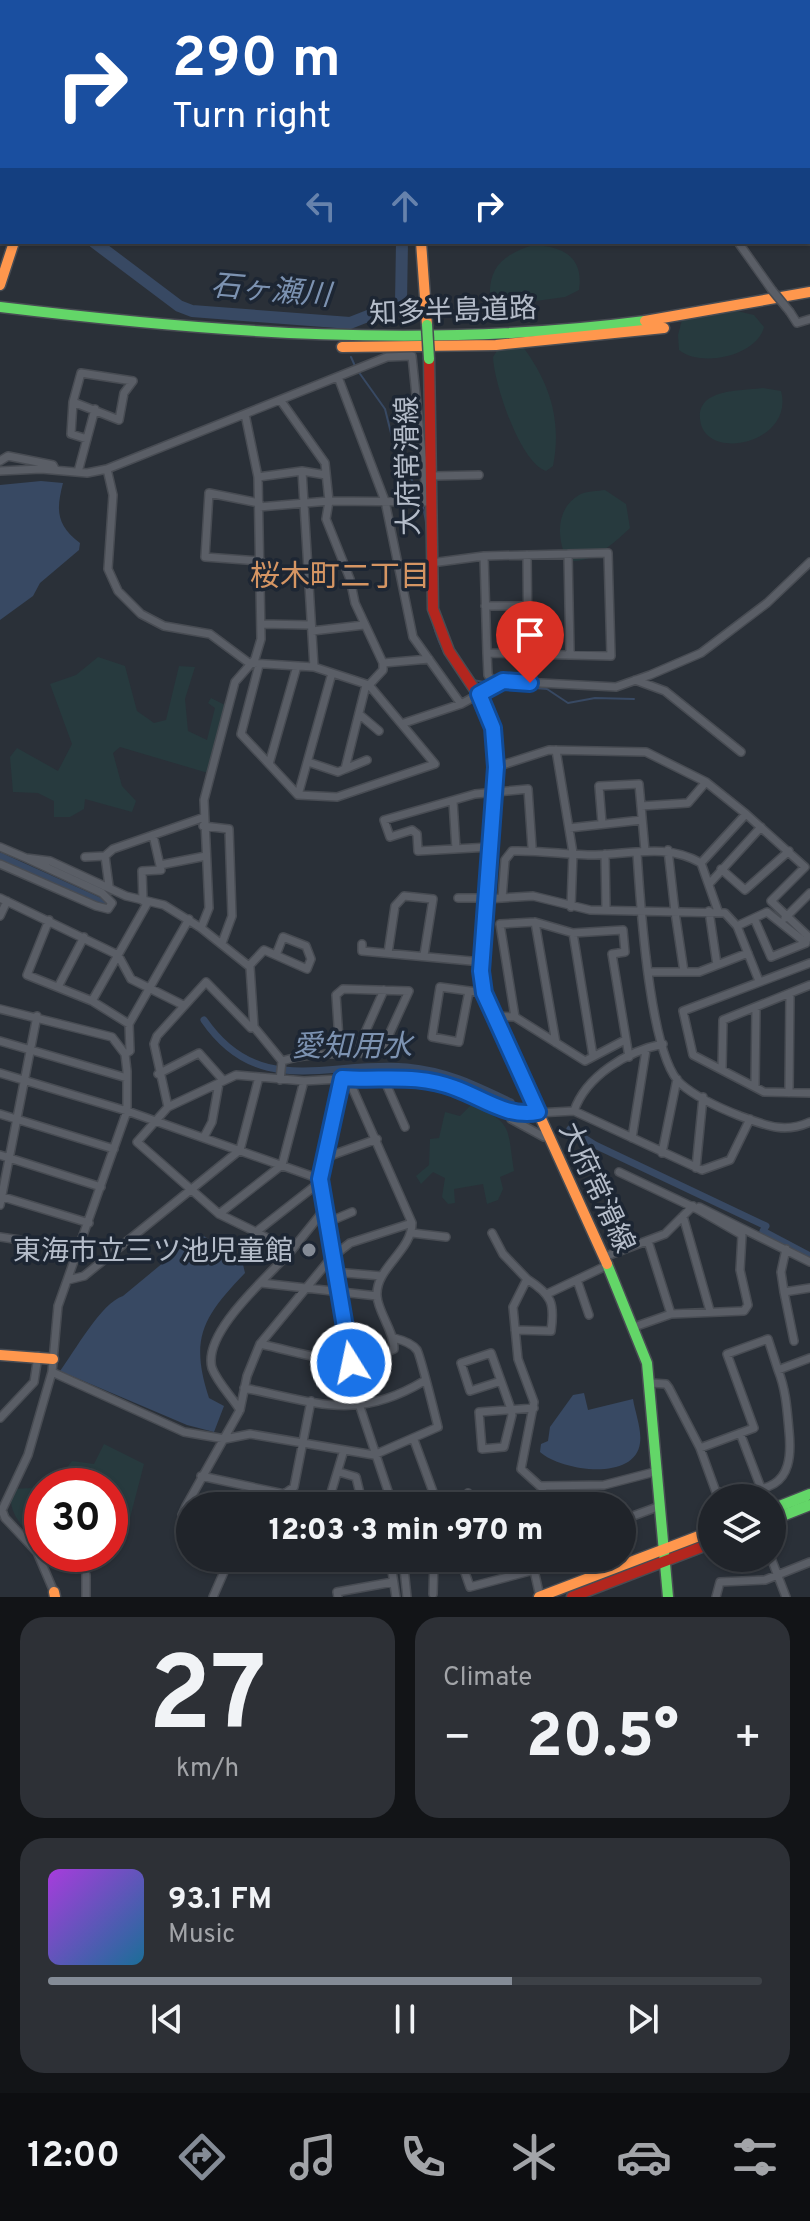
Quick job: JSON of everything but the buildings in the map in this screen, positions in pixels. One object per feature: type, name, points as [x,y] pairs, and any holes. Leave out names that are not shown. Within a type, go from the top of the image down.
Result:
[{"type":"main road","points":[[0,285],[3,266],[13,244]]},
{"type":"main road","name":"大府常滑線","points":[[421,244],[433,476],[430,502],[431,594],[437,623],[449,651],[479,694],[493,728],[496,767],[482,962],[484,993],[634,1327],[651,1383],[668,1597]]},
{"type":"main road","name":"知多半島道路","points":[[0,307],[214,331],[410,337],[496,335],[627,323],[810,292]]},
{"type":"main road","name":"知多半島道路","points":[[0,317],[198,339],[410,347],[496,345],[628,333],[810,302]]},
{"type":"main road","points":[[0,1355],[53,1359]]},
{"type":"main road","points":[[786,1503],[810,1494]]},
{"type":"main road","points":[[786,1514],[810,1505]]},
{"type":"main road","points":[[572,1597],[698,1538]]},
{"type":"main road","points":[[539,1597],[666,1554],[698,1546]]},
{"type":"street","points":[[739,244],[797,323],[810,319]]},
{"type":"street","points":[[0,471],[55,469],[78,472],[107,469],[387,357],[412,356],[430,502],[329,501],[259,505],[209,493],[205,557],[261,561]]},
{"type":"street","points":[[73,402],[119,420],[124,393],[133,381],[81,373],[73,402],[71,434],[87,439]]},
{"type":"street","points":[[338,377],[385,501],[413,637],[461,704]]},
{"type":"street","points":[[281,401],[325,463],[329,501],[326,519],[364,625],[383,663],[383,670],[368,685],[345,769]]},
{"type":"street","points":[[78,472],[95,409]]},
{"type":"street","points":[[201,928],[209,908],[204,800],[235,682],[255,659],[261,624],[258,477],[245,414]]},
{"type":"street","points":[[0,461],[8,456],[53,465],[55,469]]},
{"type":"street","points":[[107,469],[113,500],[107,564],[118,591],[153,622],[210,634],[249,663],[314,667],[368,685],[404,723],[435,764],[337,797],[298,795],[241,734],[259,665]]},
{"type":"street","points":[[258,477],[302,471],[326,475]]},
{"type":"street","points":[[302,471],[314,667]]},
{"type":"street","points":[[433,476],[479,475]]},
{"type":"street","points":[[431,563],[484,556],[608,553],[611,656],[487,653]]},
{"type":"street","points":[[568,554],[570,653]]},
{"type":"street","points":[[527,555],[528,652]]},
{"type":"street","points":[[484,556],[488,675],[494,683]]},
{"type":"street","points":[[404,723],[461,704],[494,683],[616,687],[635,680],[701,653],[767,603],[810,562]]},
{"type":"street","points":[[485,606],[528,606]]},
{"type":"street","points":[[261,624],[312,628],[364,625]]},
{"type":"street","points":[[383,663],[429,659]]},
{"type":"street","points":[[269,764],[297,666]]},
{"type":"street","points":[[298,795],[332,673]]},
{"type":"street","points":[[635,680],[665,691],[741,752]]},
{"type":"street","points":[[359,714],[379,731]]},
{"type":"street","points":[[556,750],[573,853],[571,907]]},
{"type":"street","points":[[496,767],[536,752],[646,752],[706,782],[805,867],[771,901],[785,918],[810,938]]},
{"type":"street","points":[[308,762],[338,772],[367,760]]},
{"type":"street","points":[[641,806],[688,803],[706,782]]},
{"type":"street","points":[[602,823],[599,786],[639,784],[642,820],[640,911],[669,1068],[677,1079],[703,1097],[750,1119],[780,1129],[810,1122]]},
{"type":"street","points":[[490,847],[418,851],[417,834],[412,830],[390,837],[384,820],[453,801],[528,789],[532,847]]},
{"type":"street","points":[[453,801],[456,849]]},
{"type":"street","points":[[701,863],[746,814]]},
{"type":"street","points":[[569,828],[642,820]]},
{"type":"street","points":[[85,857],[105,856],[113,849],[153,835],[203,822],[229,829],[232,916],[222,943]]},
{"type":"street","points":[[710,883],[761,827]]},
{"type":"street","points":[[92,1001],[145,902],[142,871],[161,870],[153,835]]},
{"type":"street","points":[[0,847],[102,893],[112,903],[108,909],[96,906],[0,864]]},
{"type":"street","points":[[668,850],[684,972]]},
{"type":"street","points":[[502,898],[505,860],[509,852],[605,854],[668,850],[701,863],[710,883],[717,965]]},
{"type":"street","points":[[721,869],[745,890],[789,851]]},
{"type":"street","points":[[605,854],[606,909]]},
{"type":"street","points":[[105,856],[109,886]]},
{"type":"street","points":[[160,865],[206,856]]},
{"type":"street","points":[[26,858],[50,861],[145,902],[164,905],[189,919],[249,966],[254,1027],[282,1063],[281,1078]]},
{"type":"street","points":[[785,918],[810,893]]},
{"type":"street","points":[[388,953],[395,906],[404,896],[433,899],[424,955]]},
{"type":"street","points":[[458,898],[533,896],[571,907],[713,911],[732,917],[759,981]]},
{"type":"street","points":[[0,916],[3,899],[84,937],[118,955],[131,979],[183,1005]]},
{"type":"street","points":[[737,926],[754,918],[767,912],[806,943],[771,957],[754,918]]},
{"type":"street","points":[[125,1054],[130,1051],[129,1024],[189,919]]},
{"type":"street","points":[[49,920],[27,975],[92,1001],[129,1024]]},
{"type":"street","points":[[535,922],[556,1043]]},
{"type":"street","points":[[515,1017],[500,924],[535,922],[573,933],[623,930],[625,952],[612,954],[629,1057]]},
{"type":"street","points":[[573,933],[593,1056]]},
{"type":"street","points":[[58,987],[84,937]]},
{"type":"street","points":[[249,966],[264,950],[307,969],[311,959],[306,946],[283,937],[276,955]]},
{"type":"street","points":[[362,944],[362,951],[482,962]]},
{"type":"street","points":[[649,972],[699,972],[748,953]]},
{"type":"street","points":[[810,963],[683,1011],[693,1055],[764,1092],[810,1093]]},
{"type":"street","points":[[168,1107],[158,1074],[154,1044],[183,1005],[206,982],[251,1028],[254,1027]]},
{"type":"street","points":[[722,1068],[723,1020],[810,985]]},
{"type":"street","points":[[469,991],[459,1042],[432,1037],[440,987],[484,993]]},
{"type":"street","points":[[282,1063],[381,1052],[409,991],[343,989],[336,995],[340,1055]]},
{"type":"street","points":[[355,1055],[384,990]]},
{"type":"street","points":[[789,1093],[790,993]]},
{"type":"street","points":[[755,1086],[756,1007]]},
{"type":"street","points":[[0,1009],[112,1037],[125,1054],[127,1111],[58,1306],[52,1372],[28,1455],[1,1510],[37,1552],[54,1595]]},
{"type":"street","points":[[37,1016],[1,1199],[89,1223]]},
{"type":"street","points":[[494,1016],[515,1017],[585,1061],[625,1040]]},
{"type":"street","points":[[0,1041],[127,1078]]},
{"type":"street","points":[[574,1111],[588,1085],[613,1064],[663,1044]]},
{"type":"street","points":[[632,1138],[646,1050]]},
{"type":"street","points":[[158,1074],[199,1053],[221,1081]]},
{"type":"street","points":[[0,1073],[158,1121],[320,1180]]},
{"type":"street","points":[[291,1251],[219,1214],[137,1142],[168,1107],[236,1075],[304,1081],[383,1077],[441,1083],[510,1112],[574,1111],[696,1168],[715,1168],[730,1160],[750,1119]]},
{"type":"street","points":[[68,1280],[84,1276],[240,1150],[259,1077]]},
{"type":"street","points":[[383,1077],[405,1127]]},
{"type":"street","points":[[260,1344],[351,1363],[371,1360],[394,1349],[394,1338],[377,1296],[382,1276],[412,1233],[412,1223],[377,1139],[345,1078]]},
{"type":"street","points":[[345,1078],[320,1180],[331,1258],[360,1407],[388,1492]]},
{"type":"street","points":[[662,1153],[677,1079]]},
{"type":"street","points":[[204,1137],[212,1122],[221,1081]]},
{"type":"street","points":[[219,1214],[282,1165],[304,1081]]},
{"type":"street","points":[[696,1168],[703,1097]]},
{"type":"street","points":[[510,1112],[511,1119],[520,1125],[549,1136]]},
{"type":"street","points":[[0,1114],[114,1149]]},
{"type":"street","points":[[324,1158],[377,1139]]},
{"type":"street","points":[[0,1155],[101,1187]]},
{"type":"street","points":[[619,1172],[695,1208],[742,1235],[740,1270],[748,1305],[744,1311],[671,1314],[634,1327]]},
{"type":"street","points":[[256,1232],[320,1180]]},
{"type":"street","points":[[549,1293],[606,1261],[665,1234],[683,1216],[699,1207],[742,1225],[810,1262]]},
{"type":"street","points":[[240,1410],[213,1370],[211,1358],[242,1298],[291,1251],[324,1210]]},
{"type":"street","points":[[326,1223],[352,1212]]},
{"type":"street","points":[[683,1216],[710,1311]]},
{"type":"street","points":[[193,1492],[240,1410],[244,1388],[260,1344],[306,1287],[331,1258],[350,1243],[412,1223]]},
{"type":"street","points":[[412,1233],[446,1237]]},
{"type":"street","points":[[492,1233],[503,1254],[527,1279],[549,1293],[554,1307],[551,1331],[515,1330]]},
{"type":"street","points":[[0,1237],[79,1249]]},
{"type":"street","points":[[648,1241],[671,1314]]},
{"type":"street","points":[[786,1249],[781,1272],[794,1341]]},
{"type":"street","points":[[334,1272],[382,1276]]},
{"type":"street","points":[[527,1279],[513,1307],[518,1359],[534,1408],[521,1469],[543,1492]]},
{"type":"street","points":[[577,1280],[589,1315]]},
{"type":"street","points":[[261,1283],[377,1296]]},
{"type":"street","points":[[784,1292],[810,1288]]},
{"type":"street","points":[[52,1372],[184,1432],[225,1439],[250,1434],[343,1453],[374,1455],[438,1427],[416,1348],[394,1338]]},
{"type":"street","points":[[700,1448],[754,1428],[727,1354],[768,1339],[786,1394],[791,1461],[782,1478],[769,1484]]},
{"type":"street","points":[[501,1381],[470,1391],[461,1363],[491,1353],[501,1381],[511,1409],[504,1447],[482,1449],[479,1412],[511,1409],[534,1408]]},
{"type":"street","points":[[0,1418],[34,1382],[38,1356]]},
{"type":"street","points":[[778,1370],[810,1358]]},
{"type":"street","points":[[244,1388],[360,1407],[382,1403],[424,1381]]},
{"type":"street","points":[[651,1383],[666,1384],[669,1388],[700,1448],[713,1484]]},
{"type":"street","points":[[287,1492],[294,1487],[311,1401]]},
{"type":"street","points":[[740,1433],[759,1484]]},
{"type":"street","points":[[414,1440],[433,1492]]},
{"type":"street","points":[[332,1492],[343,1453]]},
{"type":"street","points":[[542,1488],[604,1485],[658,1471]]},
{"type":"street","points":[[339,1472],[356,1477],[360,1492]]},
{"type":"street","points":[[201,1476],[275,1492]]},
{"type":"street","points":[[636,1515],[660,1506]]},
{"type":"street","points":[[716,1597],[720,1582],[727,1579],[752,1582],[778,1576],[810,1562]]},
{"type":"street","points":[[213,1597],[224,1572]]},
{"type":"street","points":[[392,1572],[396,1597]]},
{"type":"street","points":[[404,1572],[407,1597]]},
{"type":"street","points":[[433,1594],[434,1572]]},
{"type":"street","points":[[464,1572],[470,1587],[526,1572]]},
{"type":"street","points":[[534,1572],[539,1597]]},
{"type":"street","points":[[776,1572],[786,1597]]},
{"type":"street","points":[[86,1575],[86,1597]]},
{"type":"street","points":[[338,1597],[337,1592],[393,1582]]},
{"type":"green space","points":[[533,245],[554,248],[569,256],[578,269],[579,290],[565,297],[498,306],[490,300],[495,270],[513,253]]},
{"type":"green space","points":[[737,311],[754,315],[764,327],[751,345],[740,352],[714,358],[701,358],[679,350],[678,335],[684,312]]},
{"type":"green space","points":[[500,346],[523,347],[547,389],[556,433],[553,466],[546,471],[536,465],[527,453],[503,402],[493,357]]},
{"type":"green space","points":[[763,388],[781,391],[782,409],[775,424],[763,435],[731,443],[716,441],[705,433],[700,419],[701,409],[713,396]]},
{"type":"green space","points":[[605,490],[626,504],[630,528],[593,556],[584,560],[567,560],[560,534],[566,508],[582,494]]},
{"type":"green space","points":[[98,657],[125,666],[137,711],[154,723],[166,720],[179,666],[195,667],[185,699],[188,731],[207,740],[215,708],[208,703],[211,698],[225,705],[208,773],[120,747],[113,753],[122,786],[136,801],[132,812],[85,799],[84,809],[70,817],[54,817],[54,801],[38,793],[13,792],[10,757],[17,748],[58,771],[72,744],[50,684],[76,675]]},
{"type":"green space","points":[[471,1105],[502,1122],[509,1136],[514,1171],[500,1177],[503,1189],[498,1200],[487,1204],[483,1184],[454,1189],[455,1203],[448,1204],[442,1197],[445,1178],[433,1172],[421,1184],[416,1176],[429,1165],[430,1139],[439,1138],[445,1112],[460,1116]]},
{"type":"green space","points":[[104,1444],[144,1464],[128,1526],[128,1468],[66,1468],[72,1461],[94,1464]]},
{"type":"green space","points":[[591,1485],[592,1492],[561,1492],[560,1486]]},
{"type":"green space","points":[[24,1488],[24,1528],[11,1505],[13,1489]]},
{"type":"water","points":[[41,481],[63,483],[60,516],[66,530],[80,543],[79,550],[40,583],[33,596],[0,620],[0,485]]},
{"type":"water","points":[[199,1233],[242,1260],[245,1273],[210,1315],[201,1343],[200,1359],[209,1398],[224,1406],[214,1432],[187,1425],[60,1371],[106,1308]]},
{"type":"water","points":[[584,1393],[588,1410],[633,1399],[640,1443],[635,1455],[625,1464],[612,1468],[580,1468],[550,1459],[540,1452],[541,1444],[548,1441],[550,1427],[573,1395]]},
{"type":"waterway","name":"石ヶ瀬川","points":[[97,244],[179,306],[192,311],[350,323],[401,303],[402,244]]},
{"type":"waterway","points":[[351,357],[355,366]]},
{"type":"waterway","points":[[358,371],[385,409],[392,437],[421,500]]},
{"type":"waterway","points":[[423,506],[431,616],[444,652]]},
{"type":"waterway","points":[[473,680],[490,683]]},
{"type":"waterway","points":[[500,685],[547,689],[568,703],[595,698],[634,699]]},
{"type":"waterway","name":"愛知用水","points":[[0,856],[108,905]]},
{"type":"waterway","name":"愛知用水","points":[[204,1020],[225,1045],[248,1060],[272,1068],[296,1071],[378,1066],[422,1069],[461,1080],[511,1102]]},
{"type":"waterway","name":"愛知用水","points":[[570,1129],[595,1145],[766,1226],[763,1231],[810,1256]]},
{"type":"traffic: fast","points":[[0,307],[242,330],[403,336],[564,330],[645,321]]},
{"type":"traffic: fast","points":[[427,325],[429,359]]},
{"type":"traffic: fast","points":[[607,1264],[647,1363],[668,1597]]},
{"type":"traffic: fast","points":[[786,1503],[810,1494]]},
{"type":"traffic: fast","points":[[786,1514],[810,1505]]},
{"type":"traffic: slow","points":[[0,285],[13,244]]},
{"type":"traffic: slow","points":[[421,244],[427,325]]},
{"type":"traffic: slow","points":[[645,321],[810,292]]},
{"type":"traffic: slow","points":[[342,347],[496,345],[664,328]]},
{"type":"traffic: slow","points":[[486,886],[481,971],[484,993],[607,1264]]},
{"type":"traffic: slow","points":[[0,1355],[53,1359]]},
{"type":"traffic: slow","points":[[539,1597],[698,1536]]},
{"type":"traffic: slow","points":[[54,1592],[55,1597]]},
{"type":"traffic: jam","points":[[429,359],[433,609],[449,651],[483,702],[495,740],[486,886]]},
{"type":"traffic: jam","points":[[572,1597],[698,1548]]},
{"type":"place","name":"東海市立三ツ池児童館","points":[[309,1250]]},
{"type":"district","name":"桜木町二丁目","points":[[340,576]]},
{"type":"route","points":[[351,1363],[320,1179],[342,1078],[393,1076],[429,1080],[456,1088],[503,1110],[518,1114],[538,1112],[484,993],[481,971],[496,767],[493,728],[479,694],[494,683],[503,681],[530,683]]}]
